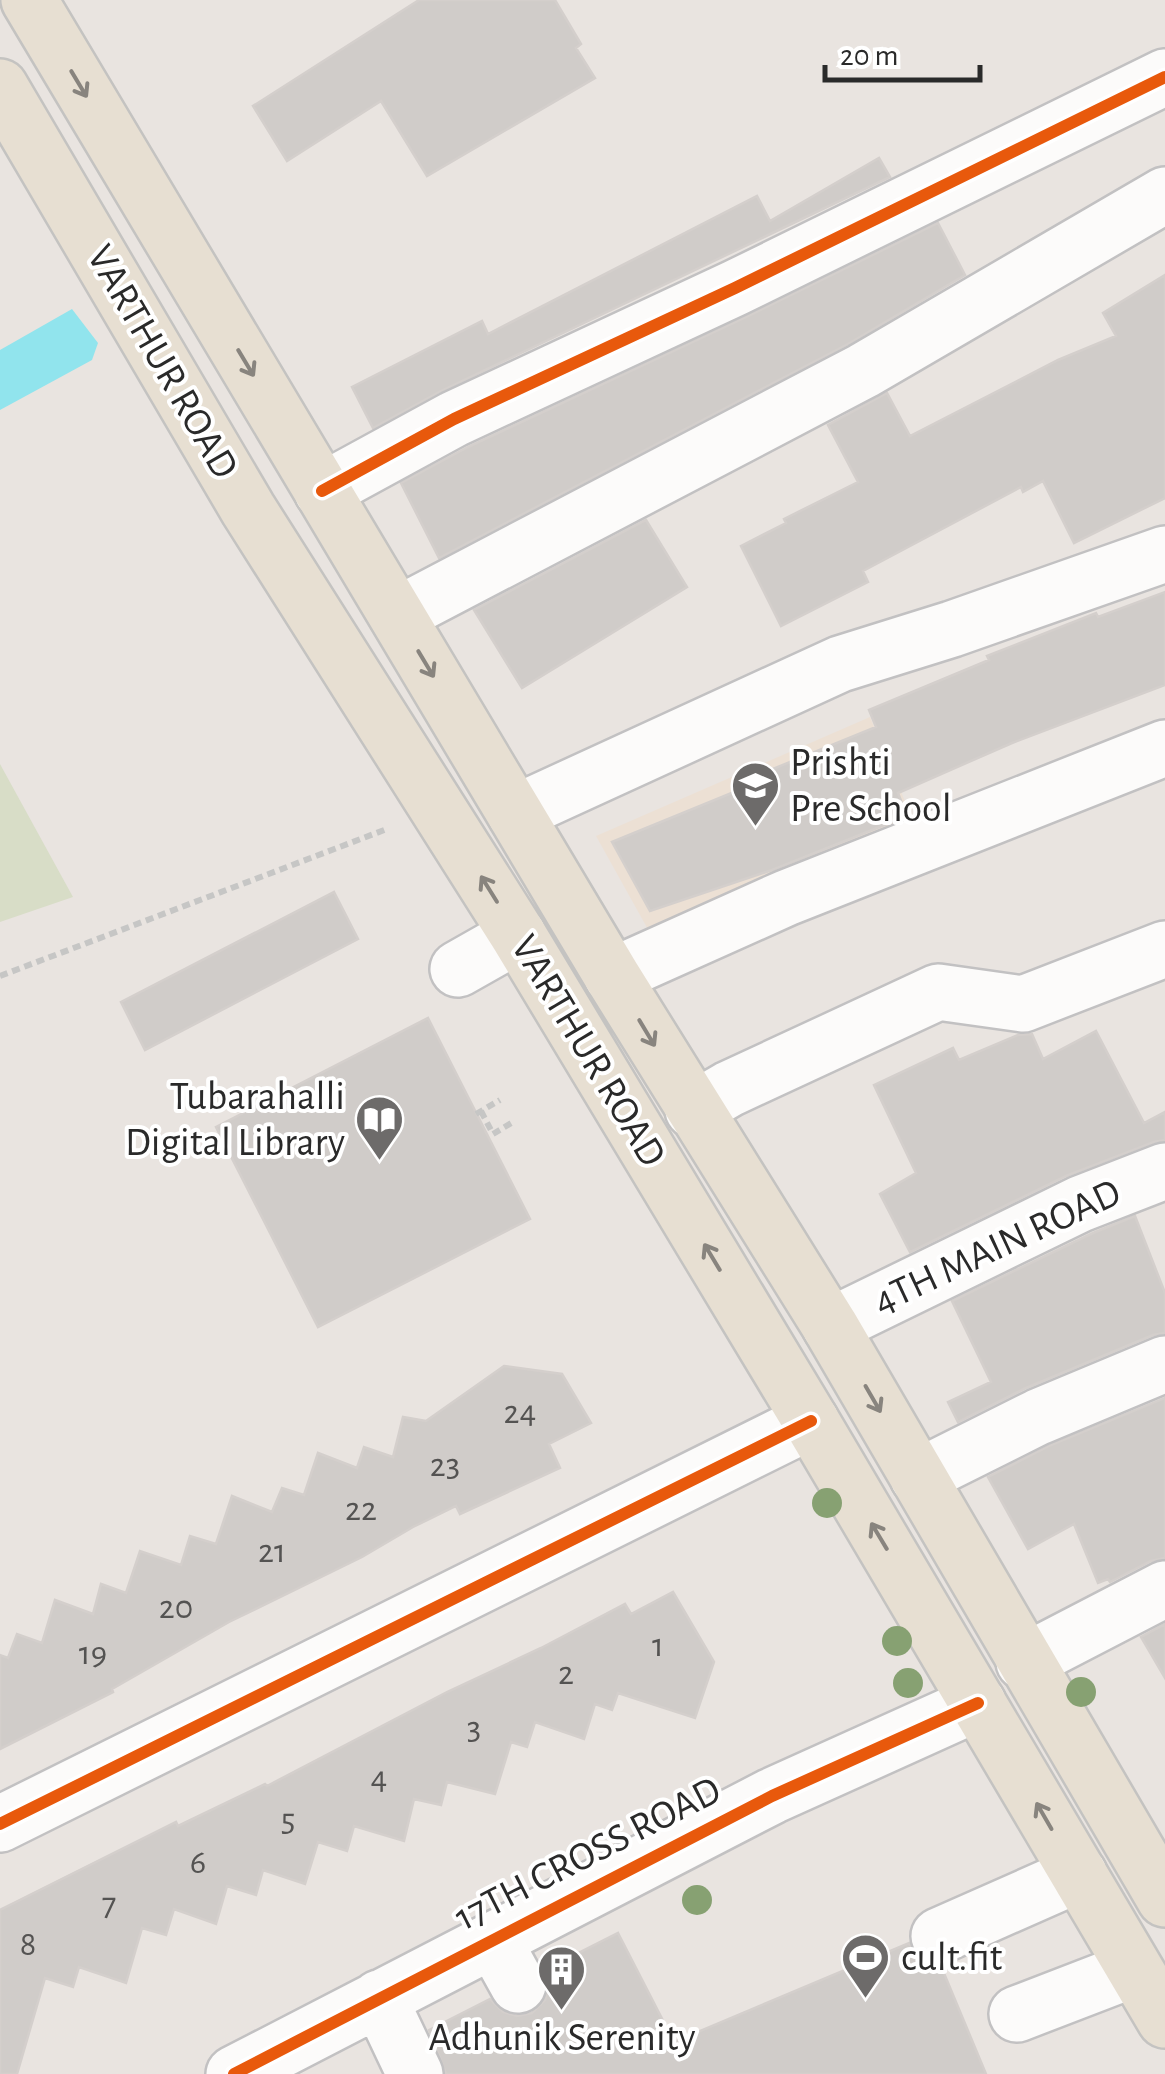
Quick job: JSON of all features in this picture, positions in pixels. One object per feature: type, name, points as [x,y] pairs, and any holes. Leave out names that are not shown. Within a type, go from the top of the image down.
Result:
[{"type":"main road","name":"VARTHUR ROAD","points":[[30,0],[612,976],[830,1326],[1165,1899]]},
{"type":"main road","name":"VARTHUR ROAD","points":[[0,87],[261,527],[518,935],[811,1421],[1165,2020]]},
{"type":"main road","points":[[261,527],[322,491]]},
{"type":"street","points":[[322,491],[454,420],[735,288],[1165,77]]},
{"type":"street","points":[[397,615],[863,371],[1165,194]]},
{"type":"street","points":[[515,813],[840,664],[1165,554]]},
{"type":"street","points":[[612,976],[786,898],[1165,748]]},
{"type":"street","points":[[458,969],[518,935]]},
{"type":"street","points":[[694,1110],[730,1089],[938,992],[1023,1004],[1165,949]]},
{"type":"street","name":"4TH MAIN ROAD","points":[[830,1326],[1080,1204],[1165,1171]]},
{"type":"street","points":[[918,1477],[1038,1417],[1165,1364]]},
{"type":"street","points":[[0,1824],[811,1421]]},
{"type":"street","points":[[1024,1662],[1165,1588]]},
{"type":"street","name":"17TH CROSS ROAD","points":[[234,2074],[318,2054],[378,1998],[506,1962],[772,1796],[978,1703]]},
{"type":"street","points":[[940,1936],[1079,1874]]},
{"type":"street","points":[[1017,2014],[1134,1969]]},
{"type":"street","points":[[378,1998],[415,2074]]},
{"type":"path","points":[[0,976],[440,810]]},
{"type":"path","points":[[500,1100],[478,1112],[493,1134],[513,1122]]},
{"type":"shaded area","name":"Prishti Pre School","points":[[870,717],[914,823],[650,933],[596,836]]},
{"type":"green space","points":[[0,764],[73,897],[0,922]]},
{"type":"water","points":[[72,309],[98,343],[92,360],[0,410],[0,350]]},
{"type":"building","points":[[419,0],[555,0],[581,44],[576,48],[595,78],[427,176],[381,101],[287,161],[253,106]]},
{"type":"building","points":[[879,158],[890,177],[441,391],[373,428],[352,387],[482,321],[488,334],[757,196],[770,221]]},
{"type":"building","points":[[938,223],[965,275],[848,344],[439,558],[401,483],[468,447]]},
{"type":"building","points":[[1165,275],[1165,498],[1074,543],[1043,481],[1023,492],[1021,487],[863,571],[868,582],[781,626],[741,546],[786,523],[784,519],[858,482],[828,425],[887,393],[910,436],[1058,360],[1116,336],[1103,313]]},
{"type":"building","points":[[646,520],[687,587],[522,688],[474,610]]},
{"type":"building","points":[[1165,592],[1165,685],[1012,743],[898,793],[907,816],[772,870],[650,911],[612,842],[739,790],[736,784],[876,727],[869,710],[989,660],[987,656],[1096,613],[1098,617]]},
{"type":"building","points":[[334,892],[358,939],[145,1050],[121,1002]]},
{"type":"building","points":[[428,1018],[530,1219],[318,1327],[216,1127]]},
{"type":"building","points":[[1096,1031],[1144,1123],[1165,1112],[1165,1140],[1066,1176],[910,1252],[880,1194],[916,1173],[874,1085],[953,1048],[959,1060],[1018,1035],[1032,1034],[1043,1059]]},
{"type":"building","points":[[1135,1216],[1165,1293],[1165,1333],[1026,1388],[958,1422],[948,1402],[991,1382],[952,1301]]},
{"type":"building","points":[[504,1366],[562,1374],[591,1423],[549,1444],[560,1468],[460,1514],[456,1506],[413,1527],[362,1557],[229,1622],[112,1689],[113,1692],[0,1749],[0,1655],[8,1658],[17,1634],[42,1643],[55,1600],[93,1614],[101,1584],[126,1593],[140,1551],[181,1565],[190,1536],[216,1544],[232,1496],[272,1512],[282,1488],[304,1495],[318,1453],[357,1468],[364,1447],[393,1457],[403,1417],[426,1421]]},
{"type":"building","points":[[1165,1398],[1165,1558],[1110,1582],[1108,1579],[1098,1583],[1074,1524],[1028,1549],[988,1477],[1051,1445]]},
{"type":"building","points":[[673,1592],[714,1662],[695,1718],[618,1693],[612,1710],[595,1704],[584,1739],[535,1722],[527,1747],[511,1742],[495,1794],[447,1782],[441,1805],[414,1799],[404,1841],[354,1826],[347,1851],[318,1842],[305,1884],[263,1870],[256,1895],[227,1886],[216,1924],[174,1909],[166,1935],[142,1928],[126,1983],[79,1967],[73,1987],[45,1978],[17,2074],[0,2074],[0,1910],[176,1822],[178,1826],[267,1786],[625,1604],[631,1614]]},
{"type":"building","points":[[1165,1624],[1165,1678],[1141,1637]]},
{"type":"building","points":[[618,1933],[674,2042],[909,1943],[920,1961],[941,1966],[986,2074],[446,2074],[429,2030],[490,1999],[503,2012],[517,2016],[532,2013],[545,2000],[549,1985],[545,1970]]},
{"type":"cycle path","points":[[322,491],[454,419],[735,288],[1165,77]]},
{"type":"cycle path","points":[[0,1824],[811,1421]]},
{"type":"cycle path","points":[[234,2074],[772,1796],[978,1703]]},
{"type":"place","name":"Prishti Pre School","points":[[755,828]]},
{"type":"place","name":"Tubarahalli Digital Library","points":[[380,1162]]},
{"type":"place","name":"cult.fit","points":[[866,2000]]},
{"type":"place","name":"Adhunik Serenity","points":[[562,2012]]}]
